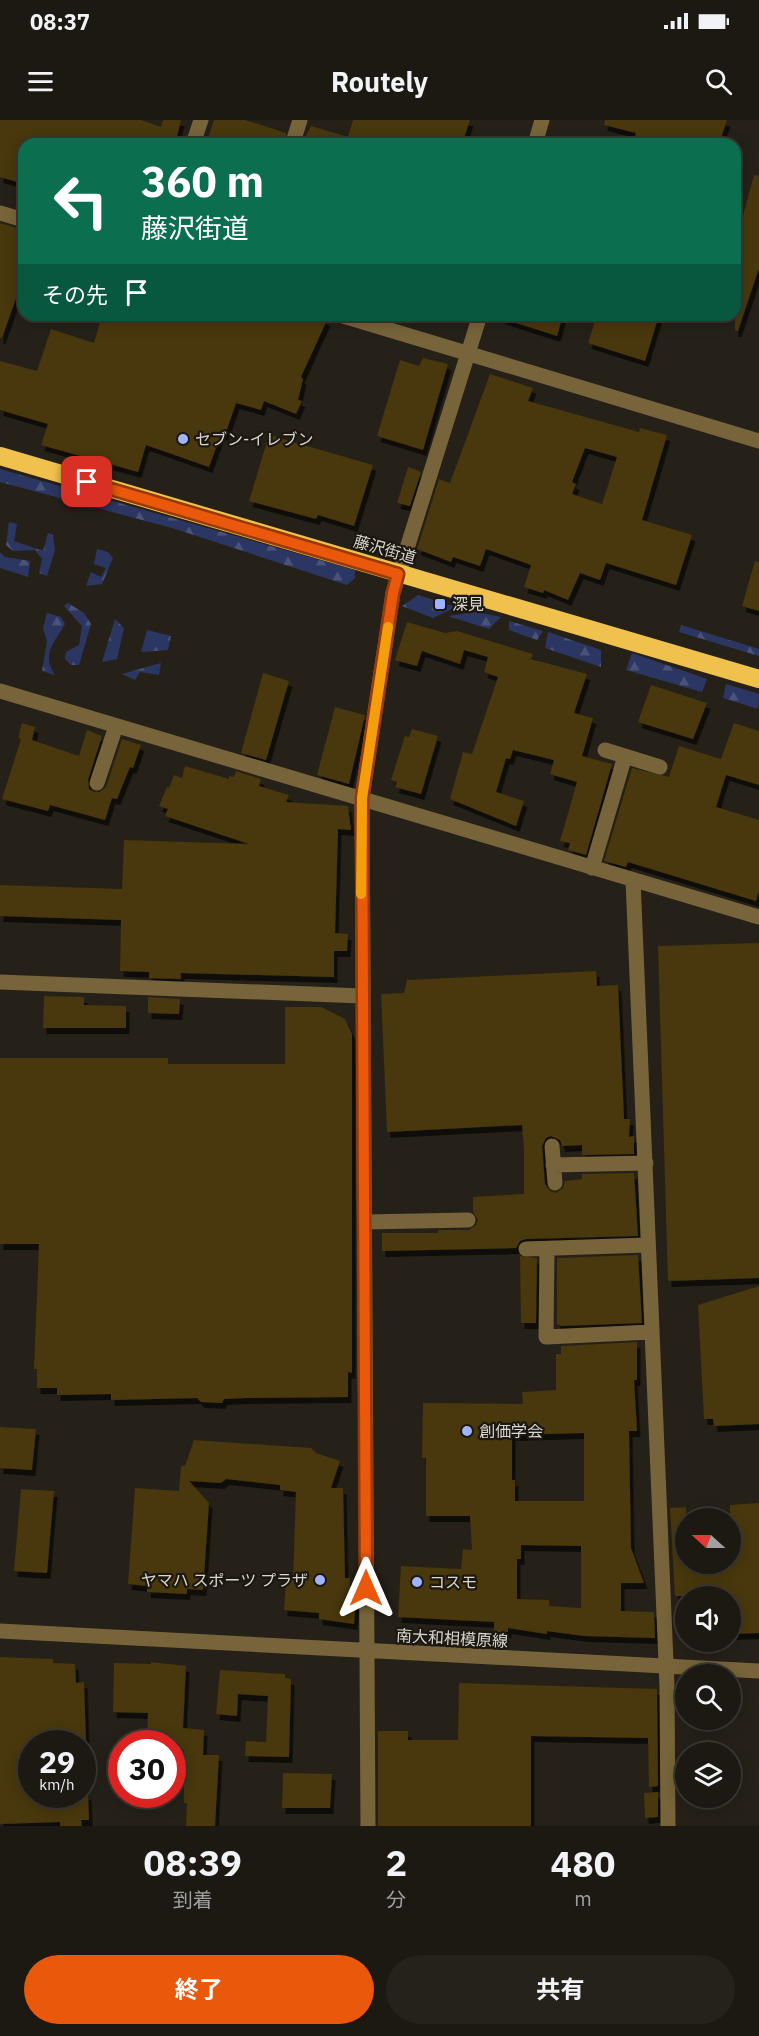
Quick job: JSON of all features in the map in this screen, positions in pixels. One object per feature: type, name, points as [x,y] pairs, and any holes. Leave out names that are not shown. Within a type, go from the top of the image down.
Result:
[{"type":"highway","name":"藤沢街道","points":[[0,456],[759,680]]},
{"type":"street","points":[[195,138],[201,120]]},
{"type":"street","points":[[294,138],[300,120]]},
{"type":"street","points":[[537,138],[542,120]]},
{"type":"street","points":[[0,213],[18,218]]},
{"type":"street","points":[[360,321],[759,441]]},
{"type":"street","points":[[368,1826],[362,798],[393,593],[478,321]]},
{"type":"street","points":[[0,692],[759,917]]},
{"type":"street","points":[[97,783],[116,726]]},
{"type":"street","points":[[605,750],[660,767]]},
{"type":"street","points":[[592,868],[625,756]]},
{"type":"street","points":[[633,880],[665,1667],[668,1826]]},
{"type":"street","points":[[0,982],[362,996]]},
{"type":"street","points":[[552,1146],[555,1183]]},
{"type":"street","points":[[553,1165],[646,1163]]},
{"type":"street","points":[[364,1222],[468,1220]]},
{"type":"street","points":[[526,1249],[647,1245]]},
{"type":"street","points":[[547,1249],[546,1337],[651,1332]]},
{"type":"street","name":"南大和相模原線","points":[[0,1631],[759,1671]]},
{"type":"green space","points":[[0,469],[355,570],[355,578],[347,585],[172,528],[0,482]]},
{"type":"green space","points":[[9,522],[17,524],[14,541],[43,551],[48,533],[53,535],[55,550],[47,576],[39,573],[42,559],[35,550],[13,551],[6,545]]},
{"type":"green space","points":[[97,549],[108,552],[113,558],[102,584],[86,586],[91,572],[101,577],[106,568],[94,564]]},
{"type":"green space","points":[[0,552],[5,557],[30,561],[28,577],[0,568]]},
{"type":"green space","points":[[418,595],[456,607],[433,618],[402,606]]},
{"type":"green space","points":[[68,603],[84,613],[91,624],[79,665],[71,665],[65,659],[66,652],[79,645],[82,626],[64,606]]},
{"type":"green space","points":[[477,612],[501,617],[489,629],[448,616]]},
{"type":"green space","points":[[47,613],[61,617],[65,624],[53,643],[49,655],[51,668],[55,675],[42,671],[47,641],[43,628]]},
{"type":"green space","points":[[115,619],[124,628],[117,659],[102,662]]},
{"type":"green space","points":[[509,621],[543,631],[537,640],[509,630]]},
{"type":"green space","points":[[681,625],[759,649],[759,656],[679,632]]},
{"type":"green space","points":[[147,630],[171,636],[168,650],[141,652]]},
{"type":"green space","points":[[548,632],[601,650],[601,667],[545,648]]},
{"type":"green space","points":[[632,653],[707,679],[702,692],[626,670]]},
{"type":"green space","points":[[161,663],[159,675],[140,672],[135,680],[122,674]]},
{"type":"green space","points":[[726,684],[759,694],[758,709],[723,698]]},
{"type":"building","points":[[0,120],[141,120],[161,127],[163,120],[181,120],[176,138],[18,138],[18,182],[0,177]]},
{"type":"building","points":[[214,120],[245,120],[286,133],[286,138],[208,138]]},
{"type":"building","points":[[353,120],[470,120],[464,138],[305,138],[311,126],[348,137]]},
{"type":"building","points":[[605,120],[727,120],[721,138],[635,138],[636,133],[604,125]]},
{"type":"building","points":[[754,175],[759,176],[759,268],[738,331],[735,331],[735,321],[741,321],[741,223]]},
{"type":"building","points":[[0,223],[18,228],[18,293],[2,338],[0,338]]},
{"type":"building","points":[[100,321],[327,321],[301,377],[303,379],[298,400],[302,401],[296,414],[264,401],[261,410],[236,403],[225,435],[221,434],[209,467],[146,445],[138,472],[41,445],[48,424],[0,410],[0,361],[37,371],[51,329],[94,343]]},
{"type":"building","points":[[510,321],[561,321],[557,336]]},
{"type":"building","points":[[595,321],[657,321],[645,361],[588,343]]},
{"type":"building","points":[[423,358],[448,364],[423,450],[377,436],[400,360],[419,366]]},
{"type":"building","points":[[490,374],[533,388],[528,401],[639,432],[640,428],[667,435],[642,520],[692,535],[676,585],[606,563],[600,580],[580,573],[568,600],[544,590],[543,593],[524,587],[531,565],[486,549],[480,566],[453,557],[451,562],[417,549],[439,479],[450,483]],"holes":[[[585,448],[617,457],[602,504],[572,494],[576,484],[572,482]]]},
{"type":"building","points":[[269,435],[373,465],[354,526],[318,515],[316,519],[249,501]]},
{"type":"building","points":[[408,467],[421,472],[410,506],[397,503]]},
{"type":"building","points":[[755,561],[759,562],[759,611],[742,606]]},
{"type":"building","points":[[407,622],[445,633],[457,631],[533,654],[531,659],[587,674],[574,713],[593,718],[582,756],[612,764],[586,855],[568,850],[570,843],[560,841],[577,782],[550,774],[554,760],[513,750],[510,759],[506,758],[496,792],[524,801],[516,826],[450,799],[463,752],[472,754],[498,677],[484,672],[488,657],[464,650],[460,664],[422,651],[417,666],[395,660]]},
{"type":"building","points":[[263,673],[289,681],[266,760],[241,753]]},
{"type":"building","points":[[651,685],[707,703],[693,739],[638,722]]},
{"type":"building","points":[[335,707],[365,715],[349,784],[317,775]]},
{"type":"building","points":[[22,723],[35,727],[32,740],[79,756],[87,730],[102,736],[88,780],[89,789],[94,792],[100,792],[106,787],[122,739],[141,745],[133,768],[130,767],[117,799],[112,798],[105,820],[50,805],[48,811],[2,799],[21,739],[18,738]]},
{"type":"building","points":[[734,723],[759,731],[759,785],[726,775],[716,807],[759,820],[759,891],[756,901],[628,862],[626,867],[604,861],[632,768],[669,777],[679,746],[721,759]]},
{"type":"building","points":[[412,729],[438,736],[421,794],[395,787],[397,782],[391,780],[405,736],[409,737]]},
{"type":"building","points":[[185,766],[229,779],[229,776],[234,777],[236,771],[261,779],[259,786],[289,795],[286,802],[348,806],[351,830],[338,829],[335,933],[348,934],[347,951],[334,951],[334,977],[181,973],[181,979],[149,978],[149,972],[120,971],[121,920],[0,916],[0,885],[122,889],[124,840],[249,844],[165,816],[168,809],[159,806],[174,775],[182,778]]},
{"type":"building","points":[[759,943],[759,1278],[668,1281],[658,946]]},
{"type":"building","points":[[596,971],[597,986],[618,985],[624,1119],[630,1119],[629,1137],[634,1136],[634,1154],[582,1155],[582,1145],[562,1146],[560,1140],[551,1136],[546,1138],[542,1146],[545,1184],[550,1191],[556,1193],[563,1188],[565,1181],[582,1179],[582,1174],[634,1173],[638,1236],[526,1239],[520,1241],[516,1248],[382,1251],[382,1233],[438,1233],[438,1230],[469,1230],[476,1225],[478,1220],[473,1212],[473,1197],[524,1194],[524,1149],[522,1125],[387,1132],[381,994],[404,993],[407,980]]},
{"type":"building","points":[[44,996],[84,997],[84,1005],[126,1006],[126,1028],[43,1028]]},
{"type":"building","points":[[148,997],[180,999],[179,1014],[148,1013]]},
{"type":"building","points":[[285,1007],[321,1007],[345,1019],[352,1034],[352,1373],[348,1372],[348,1397],[224,1399],[222,1403],[201,1402],[197,1398],[111,1400],[111,1394],[57,1395],[57,1388],[37,1388],[37,1369],[34,1369],[39,1244],[0,1244],[0,1058],[168,1058],[168,1064],[285,1064]]},
{"type":"building","points":[[638,1255],[642,1323],[561,1326],[557,1324],[557,1258]]},
{"type":"building","points":[[520,1256],[537,1258],[536,1323],[521,1323]]},
{"type":"building","points":[[759,1286],[759,1424],[714,1426],[713,1419],[704,1419],[698,1305]]},
{"type":"building","points":[[637,1342],[637,1380],[634,1380],[637,1431],[629,1431],[631,1548],[644,1583],[621,1583],[621,1611],[654,1612],[655,1638],[584,1636],[547,1631],[547,1634],[508,1628],[508,1632],[494,1632],[494,1622],[398,1617],[401,1566],[461,1569],[463,1549],[472,1550],[470,1516],[426,1516],[426,1458],[422,1458],[423,1403],[523,1404],[522,1392],[556,1390],[556,1354],[561,1354],[561,1346]],"holes":[[[584,1433],[584,1501],[515,1501],[515,1480],[512,1480],[512,1435]],[[521,1545],[581,1546],[581,1608],[549,1606],[549,1600],[517,1599],[517,1559],[521,1559]]]},
{"type":"building","points":[[0,1427],[36,1429],[32,1470],[0,1468]]},
{"type":"building","points":[[194,1440],[311,1448],[316,1453],[340,1461],[331,1488],[343,1488],[345,1578],[350,1578],[350,1586],[357,1587],[354,1624],[319,1619],[319,1613],[284,1610],[286,1579],[293,1580],[296,1492],[280,1490],[280,1485],[226,1479],[221,1483],[189,1481],[209,1503],[203,1590],[187,1589],[187,1594],[147,1592],[147,1586],[128,1584],[135,1488],[179,1491],[181,1466],[185,1466]]},
{"type":"building","points":[[21,1489],[54,1491],[47,1573],[14,1571]]},
{"type":"building","points":[[759,1503],[759,1633],[741,1634],[741,1586],[675,1586],[675,1596],[670,1508],[686,1507],[675,1508],[675,1574],[741,1574],[741,1508],[730,1508],[730,1505]]},
{"type":"building","points":[[0,1657],[53,1659],[53,1663],[75,1664],[76,1683],[84,1682],[86,1730],[18,1730],[18,1808],[89,1808],[89,1820],[81,1820],[82,1826],[60,1826],[60,1822],[0,1824]]},
{"type":"building","points":[[151,1662],[186,1666],[183,1728],[204,1730],[203,1755],[219,1755],[215,1826],[186,1826],[186,1730],[147,1730],[148,1713],[113,1712],[114,1663],[151,1664]]},
{"type":"building","points":[[220,1670],[285,1674],[285,1678],[291,1679],[289,1757],[245,1756],[246,1741],[266,1742],[268,1696],[238,1694],[237,1716],[216,1714]]},
{"type":"building","points":[[459,1683],[657,1689],[658,1786],[649,1787],[648,1738],[531,1736],[531,1826],[378,1826],[378,1731],[408,1731],[408,1740],[458,1740]]},
{"type":"building","points":[[283,1773],[332,1774],[330,1808],[282,1808]]},
{"type":"building","points":[[658,1792],[658,1817],[645,1818],[644,1793]]},
{"type":"slow traffic","points":[[361,894],[362,798],[388,627]]},
{"type":"place","name":"セブン-イレブン","points":[[183,439]]},
{"type":"place","name":"深見","points":[[440,604]]},
{"type":"place","name":"創価学会","points":[[467,1431]]},
{"type":"place","name":"ヤマハ スポーツ プラザ","points":[[320,1580]]},
{"type":"place","name":"コスモ","points":[[417,1582]]},
{"type":"route","points":[[87,482],[398,574],[393,593],[362,798],[366,1588]]}]
